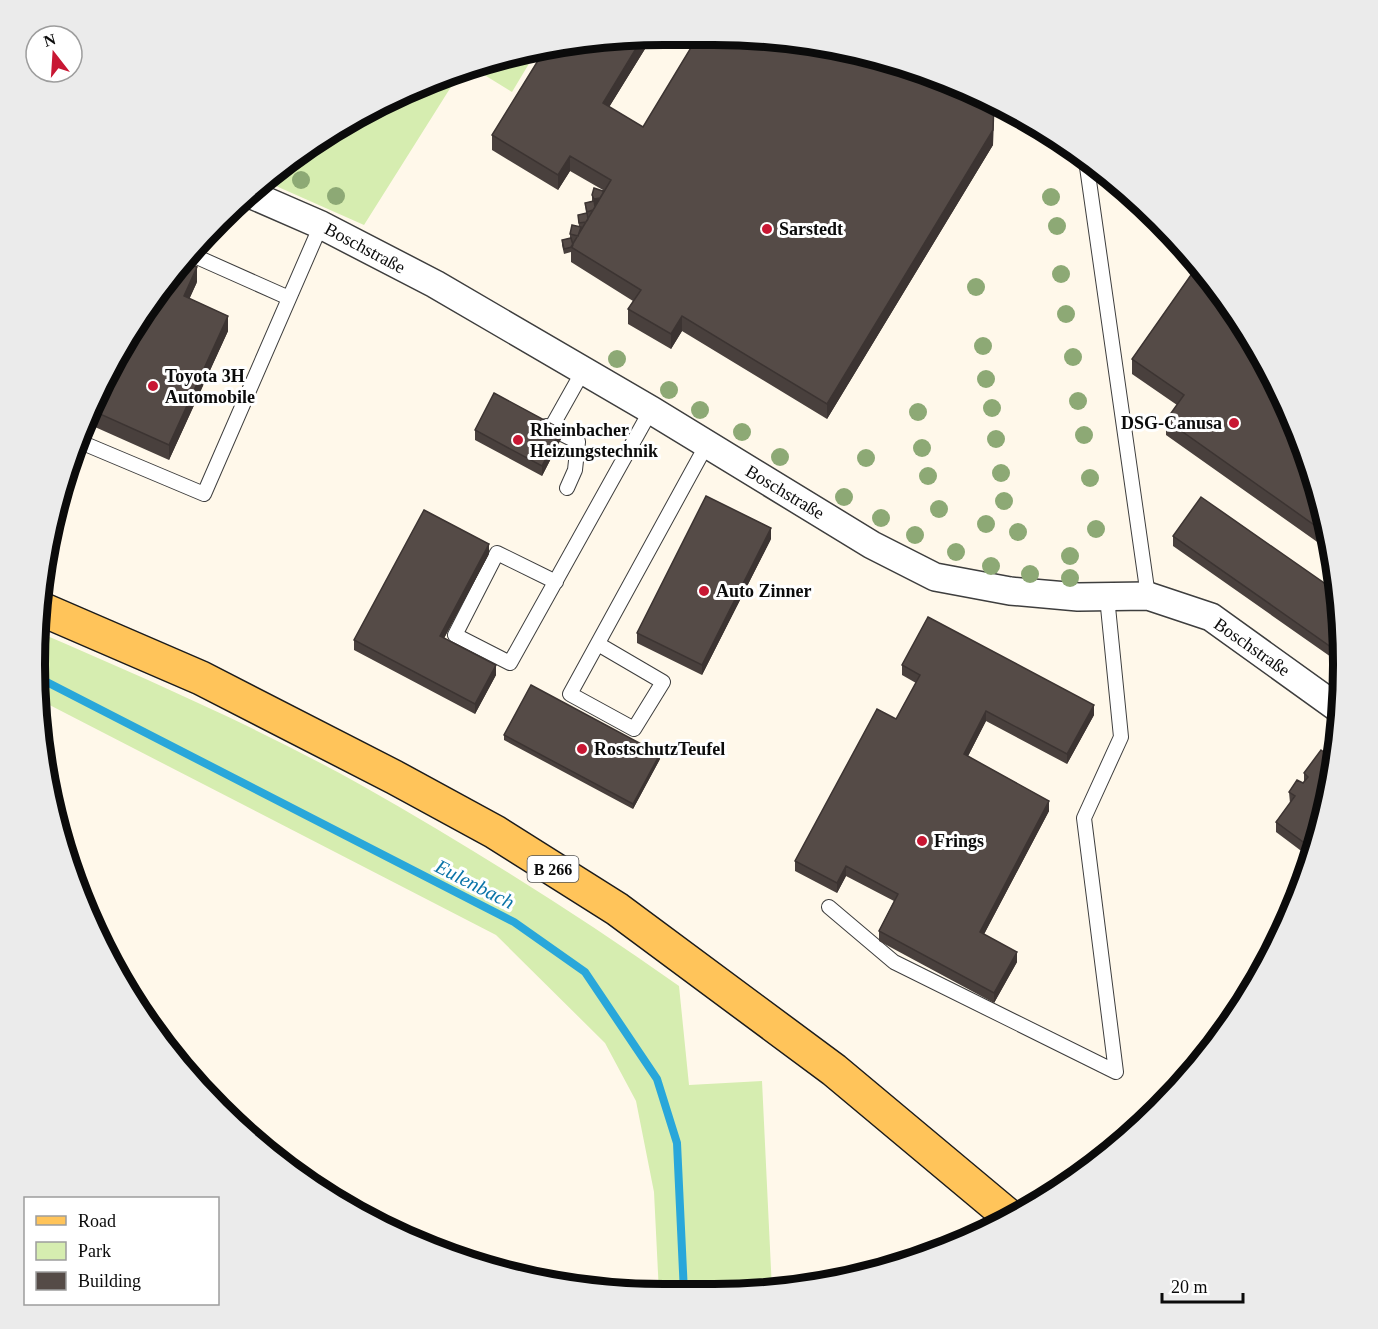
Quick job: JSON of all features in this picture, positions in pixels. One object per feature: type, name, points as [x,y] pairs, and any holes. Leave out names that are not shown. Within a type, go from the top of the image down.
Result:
[{"type":"main road","name":"B 266","points":[[47,612],[201,678],[394,777],[495,832],[617,909],[834,1070],[1003,1211]]},
{"type":"street","name":"Boschstraße","points":[[258,198],[321,225],[435,284],[651,410],[872,545],[935,577],[1010,591],[1078,597],[1148,596],[1211,617],[1332,704]]},
{"type":"lane","points":[[1087,170],[1148,596]]},
{"type":"lane","points":[[86,444],[204,494],[321,225]]},
{"type":"lane","points":[[198,257],[289,298]]},
{"type":"lane","points":[[551,428],[583,371]]},
{"type":"lane","points":[[556,582],[497,553],[454,635],[510,663],[556,582],[651,410]]},
{"type":"lane","points":[[533,418],[578,442],[575,470],[567,488]]},
{"type":"lane","points":[[598,644],[663,682],[634,729],[570,694],[707,444]]},
{"type":"lane","points":[[829,907],[894,962],[1116,1072],[1084,818],[1121,737],[1107,597]]},
{"type":"green space","points":[[531,60],[512,92],[481,73]]},
{"type":"green space","points":[[454,82],[364,225],[273,185],[320,149],[355,128],[427,92]]},
{"type":"green space","points":[[46,635],[242,723],[361,785],[523,882],[679,986],[689,1085],[762,1081],[772,1281],[659,1284],[654,1192],[636,1101],[605,1043],[496,935],[46,703]]},
{"type":"building","name":"Sarstedt","points":[[693,45],[754,46],[834,57],[913,78],[951,92],[994,113],[993,130],[827,404],[682,316],[671,334],[628,309],[641,290],[571,247],[611,180],[570,156],[558,175],[492,135],[540,58],[624,46],[638,46],[603,103],[643,127]]},
{"type":"building","points":[[594,188],[603,191],[600,198],[594,199],[592,195]]},
{"type":"building","points":[[594,201],[595,207],[587,212],[585,203]]},
{"type":"building","points":[[587,213],[586,222],[579,223],[578,215]]},
{"type":"building","points":[[572,225],[581,227],[578,236],[570,234]]},
{"type":"building","points":[[571,238],[572,247],[564,249],[562,240]]},
{"type":"building","name":"Toyota 3H Automobile","points":[[192,265],[197,267],[184,296],[228,316],[169,445],[98,413],[149,320]]},
{"type":"building","name":"DSG-Canusa","points":[[1193,272],[1229,320],[1269,391],[1300,465],[1317,527],[1166,420],[1184,395],[1132,359]]},
{"type":"building","name":"Rheinbacher Heizungstechnik","points":[[494,393],[561,429],[542,466],[475,430]]},
{"type":"building","name":"Auto Zinner","points":[[706,496],[771,528],[702,665],[637,633]]},
{"type":"building","points":[[1201,497],[1328,586],[1333,648],[1173,536]]},
{"type":"building","points":[[424,510],[489,544],[440,636],[496,665],[475,704],[354,640]]},
{"type":"building","name":"Frings","points":[[928,617],[1094,705],[1067,754],[986,711],[964,754],[1049,801],[980,932],[1017,952],[994,993],[879,931],[898,894],[846,866],[837,883],[795,861],[877,709],[896,719],[920,675],[902,665]]},
{"type":"building","name":"RostschutzTeufel","points":[[531,685],[660,754],[633,804],[504,735]]},
{"type":"building","points":[[1321,750],[1326,754],[1306,844],[1276,822],[1295,796],[1289,792],[1297,780],[1303,783],[1308,777],[1304,773]]},
{"type":"waterway","name":"Eulenbach","points":[[45,681],[514,922],[585,972],[657,1079],[677,1143],[684,1284]]},
{"type":"place","name":"Sarstedt","points":[[767,229]]},
{"type":"place","name":"Toyota 3H Automobile","points":[[153,386]]},
{"type":"place","name":"DSG-Canusa","points":[[1234,423]]},
{"type":"place","name":"Rheinbacher Heizungstechnik","points":[[518,440]]},
{"type":"place","name":"Auto Zinner","points":[[704,591]]},
{"type":"place","name":"RostschutzTeufel","points":[[582,749]]},
{"type":"place","name":"Frings","points":[[922,841]]}]
